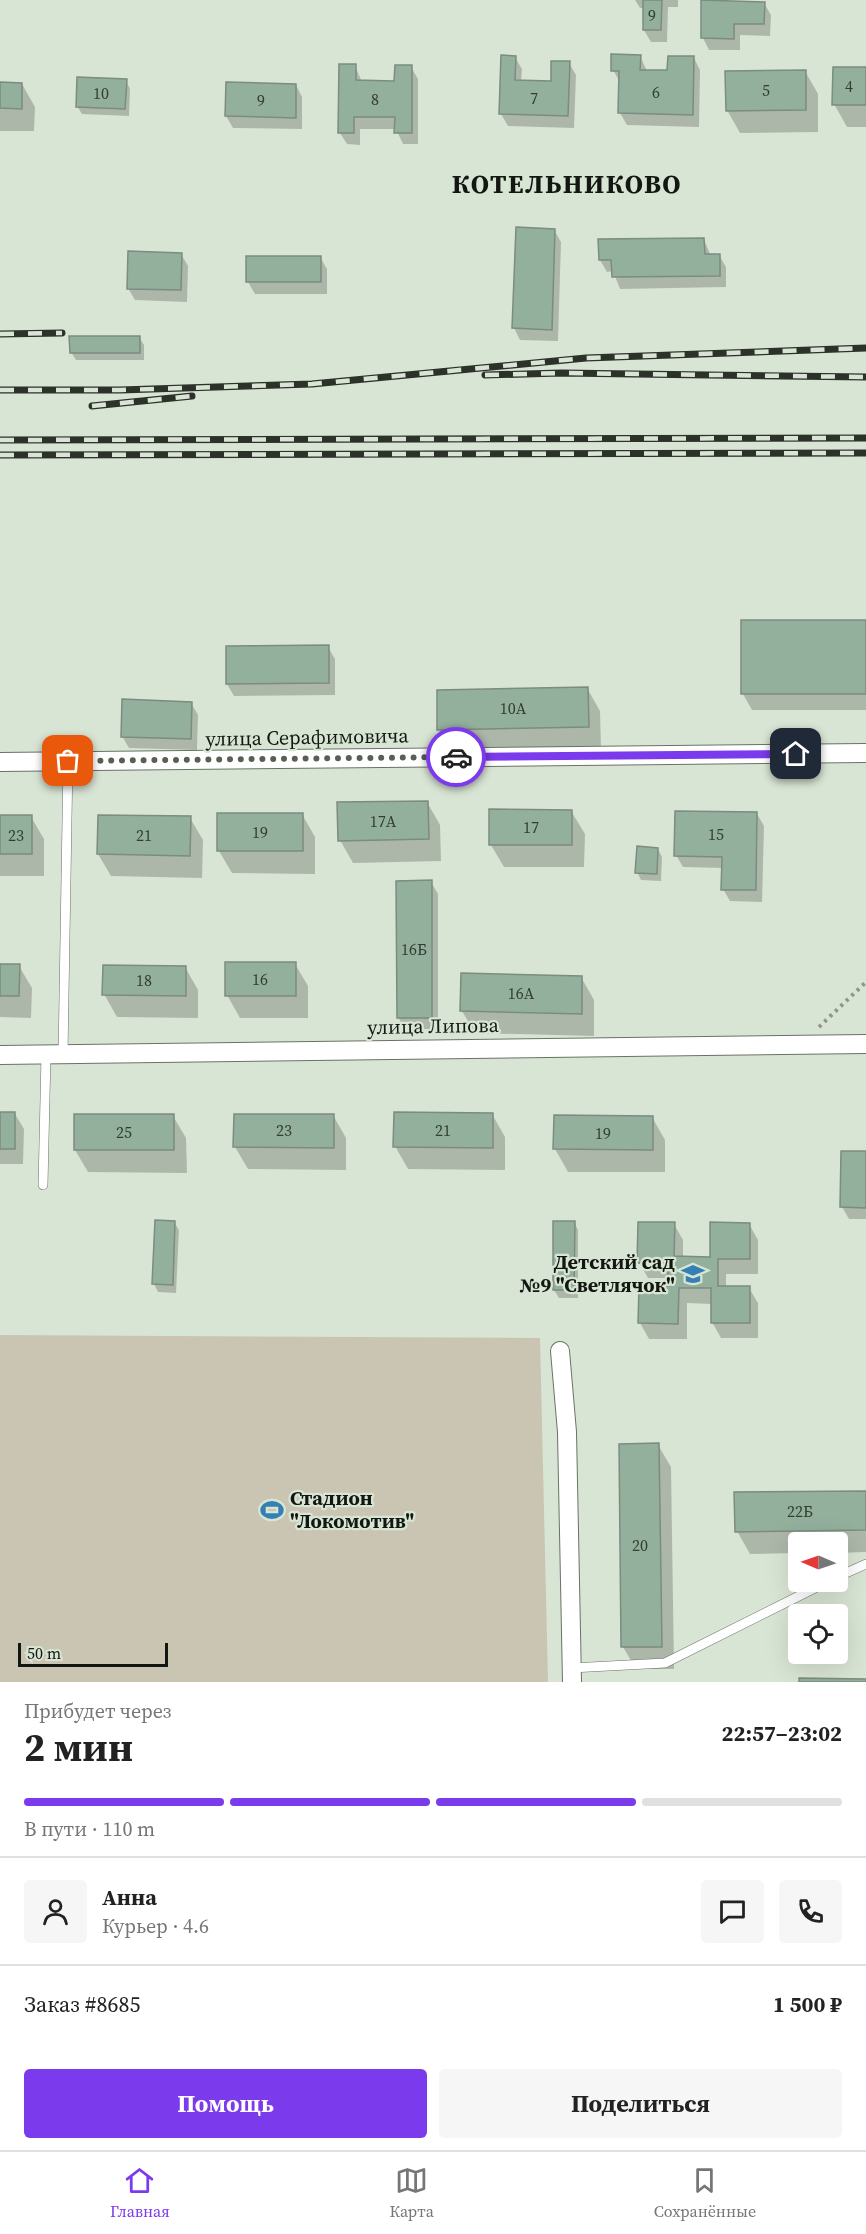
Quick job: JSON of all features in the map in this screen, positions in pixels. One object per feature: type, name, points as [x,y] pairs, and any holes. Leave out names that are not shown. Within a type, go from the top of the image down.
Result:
[{"type":"street","name":"улица Серафимовича","points":[[0,762],[866,753]]},
{"type":"street","name":"улица Липова","points":[[0,1055],[866,1044]]},
{"type":"street","points":[[560,1351],[567,1432],[571,1675]]},
{"type":"lane","points":[[44,1185],[55,1055],[68,761]]},
{"type":"lane","points":[[848,1572],[866,1564]]},
{"type":"lane","points":[[571,1675],[665,1663],[807,1592]]},
{"type":"path","points":[[801,1044],[866,982]]},
{"type":"shaded area","name":"Стадион \"Локомотив\"","points":[[0,1335],[540,1338],[548,1682],[0,1682]]},
{"type":"building","points":[[643,0],[662,0],[661,30],[643,30]]},
{"type":"building","points":[[701,0],[765,2],[764,24],[734,24],[734,39],[701,38]]},
{"type":"building","points":[[611,54],[641,55],[640,70],[667,70],[668,56],[694,56],[693,115],[618,113],[619,71],[611,71]]},
{"type":"building","points":[[501,55],[516,56],[515,80],[551,81],[551,61],[570,61],[568,116],[499,114]]},
{"type":"building","points":[[339,64],[356,64],[356,80],[394,81],[395,65],[412,65],[412,133],[394,133],[395,117],[354,117],[354,133],[338,133]]},
{"type":"building","points":[[833,67],[866,67],[866,105],[832,105]]},
{"type":"building","points":[[806,70],[806,110],[726,111],[725,71]]},
{"type":"building","points":[[77,77],[127,79],[125,109],[76,107]]},
{"type":"building","points":[[0,82],[22,83],[22,109],[0,108]]},
{"type":"building","points":[[226,82],[296,84],[296,118],[225,116]]},
{"type":"building","points":[[516,227],[555,229],[552,330],[512,328]]},
{"type":"building","points":[[704,238],[705,254],[720,254],[720,276],[612,277],[611,260],[599,260],[598,239]]},
{"type":"building","points":[[128,251],[182,253],[181,290],[127,289]]},
{"type":"building","points":[[246,256],[321,256],[321,282],[246,282]]},
{"type":"building","points":[[69,336],[140,336],[140,353],[70,353]]},
{"type":"building","points":[[741,620],[866,620],[866,694],[741,694]]},
{"type":"building","points":[[329,645],[329,683],[226,684],[226,646]]},
{"type":"building","points":[[588,687],[589,727],[437,730],[437,690]]},
{"type":"building","points":[[122,699],[192,702],[191,739],[121,737]]},
{"type":"building","points":[[428,801],[429,839],[338,841],[337,802]]},
{"type":"building","points":[[489,809],[572,810],[572,845],[489,845]]},
{"type":"building","points":[[675,811],[757,812],[756,890],[721,890],[722,857],[674,856]]},
{"type":"building","points":[[217,813],[303,813],[303,851],[217,851]]},
{"type":"building","points":[[0,815],[32,815],[32,854],[0,854]]},
{"type":"building","points":[[98,815],[191,816],[190,856],[97,854]]},
{"type":"building","points":[[637,846],[658,848],[657,874],[635,873]]},
{"type":"building","points":[[432,880],[432,1018],[397,1018],[396,881]]},
{"type":"building","points":[[225,962],[296,962],[296,996],[225,996]]},
{"type":"building","points":[[0,964],[20,964],[19,996],[0,996]]},
{"type":"building","points":[[103,965],[186,966],[186,996],[102,995]]},
{"type":"building","points":[[461,973],[582,976],[582,1014],[460,1011]]},
{"type":"building","points":[[0,1112],[15,1112],[15,1149],[0,1149]]},
{"type":"building","points":[[394,1112],[493,1113],[493,1148],[393,1147]]},
{"type":"building","points":[[74,1114],[174,1114],[174,1150],[74,1150]]},
{"type":"building","points":[[234,1114],[334,1114],[334,1148],[233,1147]]},
{"type":"building","points":[[554,1115],[653,1116],[653,1150],[553,1149]]},
{"type":"building","points":[[841,1151],[866,1151],[866,1208],[840,1207]]},
{"type":"building","points":[[155,1220],[175,1221],[173,1285],[152,1284]]},
{"type":"building","points":[[553,1221],[575,1221],[574,1290],[553,1290]]},
{"type":"building","name":"Детский сад №9 \"Светлячок\"","points":[[638,1222],[675,1222],[674,1256],[710,1257],[710,1222],[750,1223],[750,1259],[718,1259],[718,1286],[750,1286],[750,1323],[711,1323],[711,1288],[679,1288],[678,1324],[638,1323],[639,1286],[668,1286],[668,1263],[637,1263]]},
{"type":"building","points":[[659,1443],[662,1647],[621,1647],[619,1444]]},
{"type":"building","points":[[866,1491],[866,1530],[735,1532],[734,1492]]},
{"type":"building","points":[[799,1678],[866,1679],[866,1682],[799,1682]]},
{"type":"railway","points":[[0,334],[62,333]]},
{"type":"railway","points":[[0,390],[120,390],[312,384],[586,358],[866,348]]},
{"type":"railway","points":[[485,375],[561,373],[866,377]]},
{"type":"railway","points":[[92,406],[192,396]]},
{"type":"railway","points":[[0,440],[866,438]]},
{"type":"railway","points":[[0,455],[866,453]]},
{"type":"way so far","points":[[68,761],[456,757]]},
{"type":"place","name":"Детский сад №9 \"Светлячок\"","points":[[693,1274]]},
{"type":"place","name":"Стадион \"Локомотив\"","points":[[272,1510]]},
{"type":"district","name":"КОТЕЛЬНИКОВО","points":[[567,184]]},
{"type":"route","points":[[456,757],[796,754]]}]
